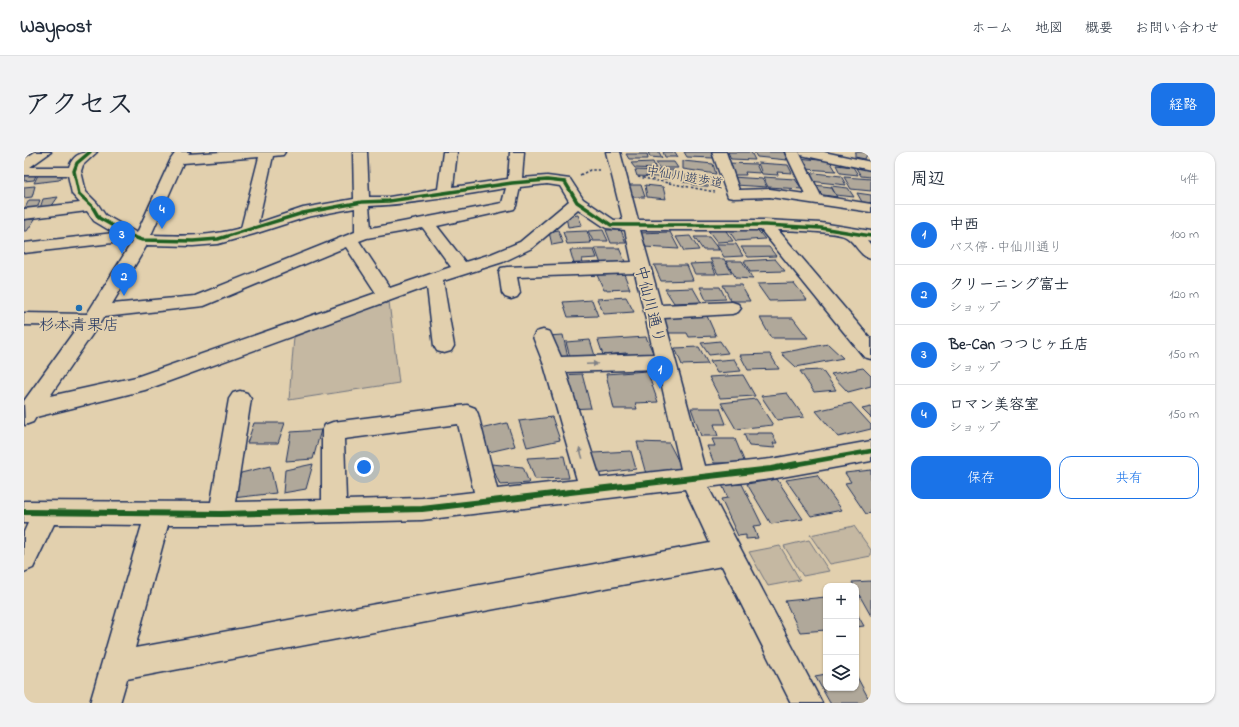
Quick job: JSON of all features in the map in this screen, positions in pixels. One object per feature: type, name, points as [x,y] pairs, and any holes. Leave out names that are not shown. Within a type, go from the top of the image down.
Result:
[{"type":"street","points":[[24,166],[44,152]]},
{"type":"street","points":[[90,152],[77,163],[74,171],[75,181],[80,194],[92,206],[99,218],[137,238]]},
{"type":"street","points":[[360,152],[362,202],[357,237],[388,296]]},
{"type":"street","points":[[445,194],[450,152]]},
{"type":"street","points":[[24,319],[94,315],[198,302],[357,237],[509,206],[517,152]]},
{"type":"street","name":"中仙川通り","points":[[613,152],[697,491],[807,703]]},
{"type":"street","points":[[719,152],[733,194],[770,193],[871,208]]},
{"type":"street","points":[[792,152],[815,199]]},
{"type":"street","points":[[806,152],[871,166]]},
{"type":"street","points":[[26,413],[58,371],[94,315],[181,155],[273,153],[260,178],[248,231]]},
{"type":"street","points":[[24,171],[74,171]]},
{"type":"street","points":[[24,248],[137,238],[193,241],[218,239],[303,213],[362,202],[389,202],[512,183],[547,180],[565,182],[577,202],[611,225],[765,225],[821,228],[871,236]]},
{"type":"street","points":[[26,413],[138,384],[461,269],[497,258],[526,245],[577,202]]},
{"type":"street","points":[[24,214],[92,206]]},
{"type":"street","points":[[427,223],[461,269]]},
{"type":"street","points":[[765,225],[871,352]]},
{"type":"street","points":[[851,233],[871,254]]},
{"type":"street","points":[[510,293],[507,272],[642,266]]},
{"type":"street","points":[[434,279],[444,346]]},
{"type":"street","points":[[653,312],[732,308]]},
{"type":"street","points":[[542,337],[554,366],[592,490]]},
{"type":"street","points":[[554,366],[665,361]]},
{"type":"street","points":[[221,514],[240,399]]},
{"type":"street","points":[[334,511],[333,431],[467,414],[488,502]]},
{"type":"street","points":[[24,559],[35,512],[221,514],[422,509],[771,469],[871,451]]},
{"type":"street","points":[[105,703],[158,514]]},
{"type":"street","points":[[116,666],[728,552]]},
{"type":"shaded area","points":[[389,302],[399,383],[289,400],[294,337]]},
{"type":"shaded area","points":[[854,526],[871,550],[871,556],[830,564],[810,535]]},
{"type":"shaded area","points":[[809,540],[829,571],[803,576],[784,546]]},
{"type":"shaded area","points":[[780,546],[800,580],[768,586],[749,552]]},
{"type":"building","points":[[648,152],[659,152],[662,158],[650,157]]},
{"type":"building","points":[[663,152],[675,152],[678,157],[665,157]]},
{"type":"building","points":[[684,152],[711,152],[714,158],[687,157]]},
{"type":"building","points":[[728,152],[751,152],[755,160],[731,159]]},
{"type":"building","points":[[754,152],[784,152],[787,160],[757,157]]},
{"type":"building","points":[[855,152],[868,152],[865,159],[855,157]]},
{"type":"building","points":[[626,154],[647,154],[648,159],[629,159]]},
{"type":"building","points":[[798,158],[830,161],[836,171],[805,169]]},
{"type":"building","points":[[683,161],[713,164],[716,174],[683,169]]},
{"type":"building","points":[[653,162],[656,169],[635,168],[631,163]]},
{"type":"building","points":[[656,162],[674,162],[678,168],[659,168]]},
{"type":"building","points":[[728,163],[756,164],[760,173],[745,172],[746,175],[733,175]]},
{"type":"building","points":[[758,163],[788,165],[792,173],[777,172],[778,175],[762,174]]},
{"type":"building","points":[[836,165],[853,167],[858,175],[840,173]]},
{"type":"building","points":[[856,168],[871,169],[871,177],[861,176]]},
{"type":"building","points":[[635,170],[657,171],[659,177],[637,176]]},
{"type":"building","points":[[658,170],[674,170],[676,175],[671,175],[672,179],[662,179]]},
{"type":"building","points":[[806,172],[841,176],[846,185],[810,181]]},
{"type":"building","points":[[24,173],[30,173],[28,175],[36,175],[34,180],[24,181]]},
{"type":"building","points":[[64,174],[59,180],[34,183],[38,175]]},
{"type":"building","points":[[680,175],[714,179],[717,187],[693,185],[692,183],[682,182]]},
{"type":"building","points":[[732,177],[762,179],[767,187],[735,185]]},
{"type":"building","points":[[763,177],[795,179],[802,189],[768,187]]},
{"type":"building","points":[[844,177],[871,179],[871,191],[851,189]]},
{"type":"building","points":[[627,185],[641,185],[645,197],[631,197]]},
{"type":"building","points":[[645,185],[663,187],[666,199],[647,197]]},
{"type":"building","points":[[814,185],[831,187],[837,197],[817,194]]},
{"type":"building","points":[[35,186],[32,197],[24,198],[24,187]]},
{"type":"building","points":[[831,186],[848,188],[854,197],[836,195]]},
{"type":"building","points":[[857,193],[871,195],[871,203],[862,202]]},
{"type":"building","points":[[58,197],[51,207],[40,208],[43,199]]},
{"type":"building","points":[[29,200],[40,200],[37,208],[25,208]]},
{"type":"building","points":[[578,215],[582,225],[568,227],[566,217]]},
{"type":"building","points":[[35,219],[27,231],[24,231],[24,220]]},
{"type":"building","points":[[755,227],[765,239],[736,241],[727,228]]},
{"type":"building","points":[[724,228],[733,241],[717,242],[707,229]]},
{"type":"building","points":[[558,230],[563,243],[552,245],[549,232]]},
{"type":"building","points":[[603,230],[608,241],[593,241],[588,231]]},
{"type":"building","points":[[606,230],[621,230],[626,243],[611,243]]},
{"type":"building","points":[[587,231],[591,243],[567,244],[563,232]]},
{"type":"building","points":[[670,232],[679,249],[644,247],[637,233]]},
{"type":"building","points":[[690,236],[699,250],[684,251],[676,237]]},
{"type":"building","points":[[694,237],[709,237],[719,250],[703,250]]},
{"type":"building","points":[[716,244],[736,244],[743,256],[724,257]]},
{"type":"building","points":[[741,247],[769,247],[776,256],[748,257]]},
{"type":"building","points":[[595,248],[619,248],[626,264],[601,264]]},
{"type":"building","points":[[570,250],[594,250],[597,258],[582,259],[583,264],[574,264]]},
{"type":"building","points":[[710,259],[724,259],[732,273],[718,274]]},
{"type":"building","points":[[775,259],[785,271],[750,272],[744,261]]},
{"type":"building","points":[[726,261],[742,261],[753,279],[736,278]]},
{"type":"building","points":[[711,263],[716,274],[695,274],[690,264]]},
{"type":"building","points":[[654,265],[687,265],[693,280],[661,281]]},
{"type":"building","points":[[624,274],[630,289],[604,290],[597,275]]},
{"type":"building","points":[[794,283],[807,300],[769,301],[757,284]]},
{"type":"building","points":[[723,285],[741,285],[750,301],[731,301]]},
{"type":"building","points":[[700,287],[720,287],[726,299],[706,300]]},
{"type":"building","points":[[693,288],[701,302],[674,303],[665,289]]},
{"type":"building","points":[[626,297],[634,312],[604,314],[597,299]]},
{"type":"building","points":[[592,300],[598,316],[568,317],[563,302]]},
{"type":"building","points":[[707,316],[716,336],[689,337],[687,333],[668,333],[662,318]]},
{"type":"building","points":[[760,318],[793,318],[808,338],[771,338]]},
{"type":"building","points":[[563,335],[568,358],[552,359],[547,336]]},
{"type":"building","points":[[646,337],[655,357],[628,358],[626,353],[603,355],[598,340]]},
{"type":"building","points":[[590,340],[596,359],[571,361],[566,342]]},
{"type":"building","points":[[720,341],[728,353],[709,355],[701,343]]},
{"type":"building","points":[[828,344],[843,358],[796,367],[781,353]]},
{"type":"building","points":[[699,347],[708,364],[682,365],[675,348]]},
{"type":"building","points":[[770,354],[779,369],[748,370],[740,355]]},
{"type":"building","points":[[734,359],[741,371],[717,373],[710,361]]},
{"type":"building","points":[[863,368],[871,376],[871,386],[848,392],[831,374]]},
{"type":"building","points":[[822,370],[836,390],[814,392],[800,371]]},
{"type":"building","points":[[647,371],[658,402],[635,403],[637,409],[614,409],[606,374]]},
{"type":"building","points":[[582,374],[591,408],[568,409],[559,375]]},
{"type":"building","points":[[743,375],[755,396],[720,398],[709,377]]},
{"type":"building","points":[[787,393],[804,417],[777,420],[761,396]]},
{"type":"building","points":[[756,399],[773,425],[736,429],[721,403]]},
{"type":"building","points":[[851,403],[871,425],[871,429],[838,437],[816,411]]},
{"type":"building","points":[[871,407],[871,418],[862,409]]},
{"type":"building","points":[[691,408],[720,408],[726,424],[714,424],[718,436],[701,436]]},
{"type":"building","points":[[552,417],[560,440],[527,447],[519,421]]},
{"type":"building","points":[[254,423],[285,423],[278,443],[247,443]]},
{"type":"building","points":[[507,423],[515,446],[489,452],[480,429]]},
{"type":"building","points":[[321,430],[313,459],[286,461],[291,432]]},
{"type":"building","points":[[772,433],[777,443],[773,443],[775,448],[749,446],[744,434]]},
{"type":"building","points":[[712,439],[735,439],[745,463],[714,463],[707,446],[715,446]]},
{"type":"building","points":[[637,442],[669,443],[682,468],[646,474]]},
{"type":"building","points":[[631,451],[636,469],[595,474],[593,453]]},
{"type":"building","points":[[564,456],[569,478],[535,479],[527,458]]},
{"type":"building","points":[[313,464],[306,489],[283,493],[285,470]]},
{"type":"building","points":[[491,464],[523,467],[529,483],[500,485]]},
{"type":"building","points":[[270,466],[276,493],[233,498],[241,473]]},
{"type":"building","points":[[871,470],[871,513],[866,514],[845,483],[851,482],[845,473]]},
{"type":"building","points":[[817,475],[842,510],[811,516],[786,480]]},
{"type":"building","points":[[777,479],[803,519],[771,524],[747,484]]},
{"type":"building","points":[[742,484],[762,525],[753,526],[758,538],[746,539],[746,535],[738,536],[721,499],[728,498],[722,485]]},
{"type":"building","points":[[871,581],[871,616],[859,595],[859,583],[852,582]]},
{"type":"building","points":[[823,597],[823,630],[800,632],[785,601]]},
{"type":"building","points":[[859,617],[864,626],[859,627]]},
{"type":"building","points":[[823,675],[823,690],[815,676]]},
{"type":"building","points":[[859,681],[871,703],[830,703],[823,691],[859,691]]},
{"type":"cycle path","points":[[90,152],[77,163],[74,171],[79,194],[92,206],[99,218],[131,236],[142,240],[193,241],[218,239],[303,213],[332,207],[362,202],[389,201],[512,183],[547,180],[565,182],[577,202],[611,225],[765,225],[821,228],[871,236]]},
{"type":"cycle path","points":[[24,512],[221,514],[422,509],[771,469],[871,451]]},
{"type":"place","name":"ロマン美容室","points":[[162,229]]},
{"type":"place","name":"Be-Can つつじヶ丘店","points":[[122,254]]},
{"type":"place","name":"クリーニング富士","points":[[124,296]]},
{"type":"place","name":"杉本青果店","points":[[79,308]]},
{"type":"place","name":"中西","points":[[660,389]]}]
